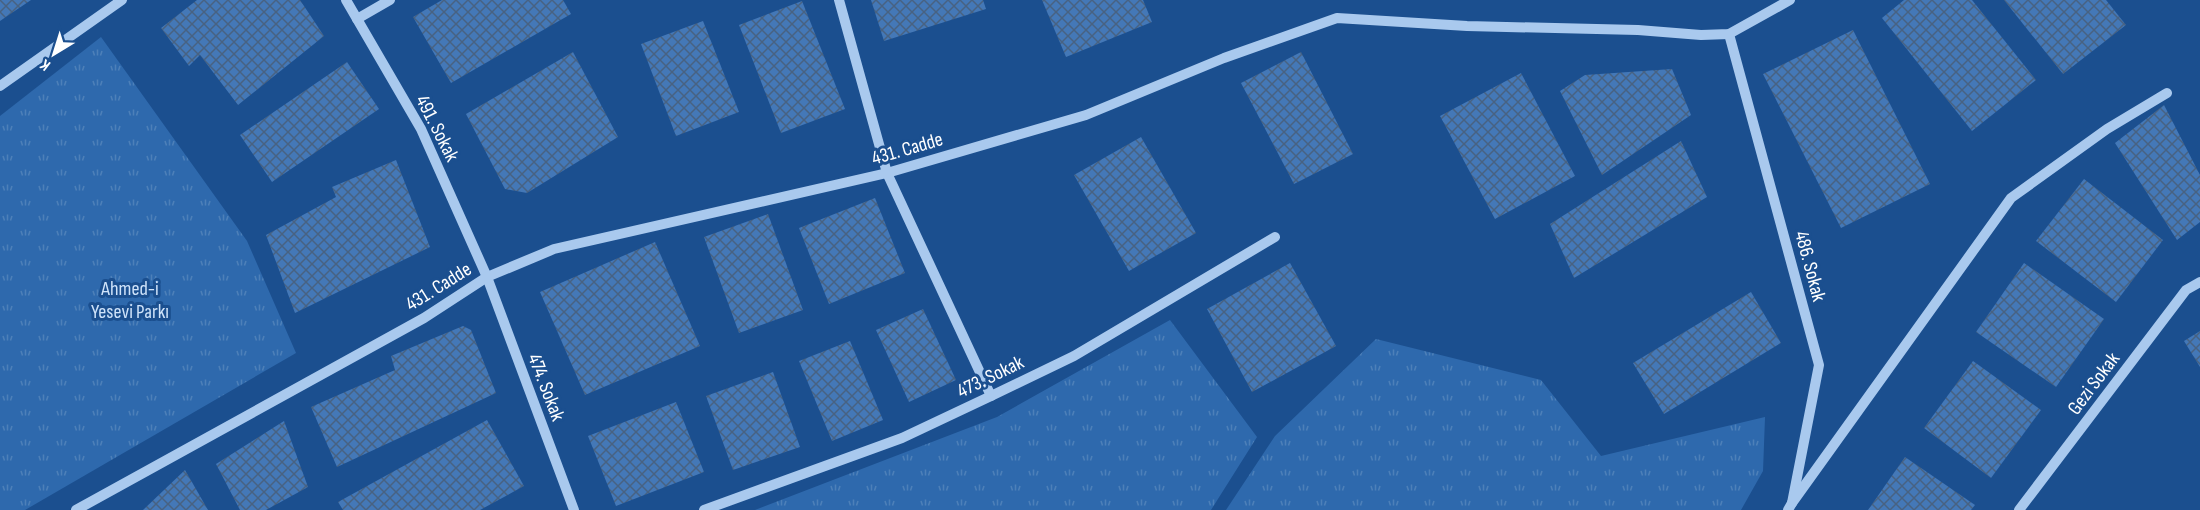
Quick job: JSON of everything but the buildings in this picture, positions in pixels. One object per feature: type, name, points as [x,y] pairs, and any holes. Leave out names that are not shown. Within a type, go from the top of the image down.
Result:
[{"type":"street","points":[[0,86],[122,0]]},
{"type":"street","name":"491. Sokak","points":[[346,0],[421,129],[487,277]]},
{"type":"street","points":[[357,19],[390,0]]},
{"type":"street","points":[[839,0],[887,173],[991,396]]},
{"type":"street","name":"431. Cadde","points":[[76,510],[424,318],[487,277],[554,249],[887,173],[1086,115],[1224,58],[1337,18],[1701,35],[1729,34],[1790,0]]},
{"type":"street","name":"486. Sokak","points":[[1729,34],[1819,365],[1790,507]]},
{"type":"street","points":[[1790,507],[2011,198],[2107,129],[2167,93]]},
{"type":"street","name":"473. Sokak","points":[[704,510],[902,438],[991,396],[1074,356],[1275,237]]},
{"type":"street","name":"474. Sokak","points":[[487,277],[574,510]]},
{"type":"street","name":"Gezi Sokak","points":[[2019,510],[2186,290],[2200,282]]},
{"type":"green space","name":"Ahmed-i Yesevi Parkı","points":[[101,37],[247,241],[296,353],[25,510],[0,510],[0,116]]},
{"type":"green space","points":[[1170,320],[1257,437],[1211,510],[755,510],[997,417]]},
{"type":"green space","points":[[1376,339],[1541,380],[1601,456],[1765,417],[1763,471],[1741,510],[1226,510],[1275,436]]}]
